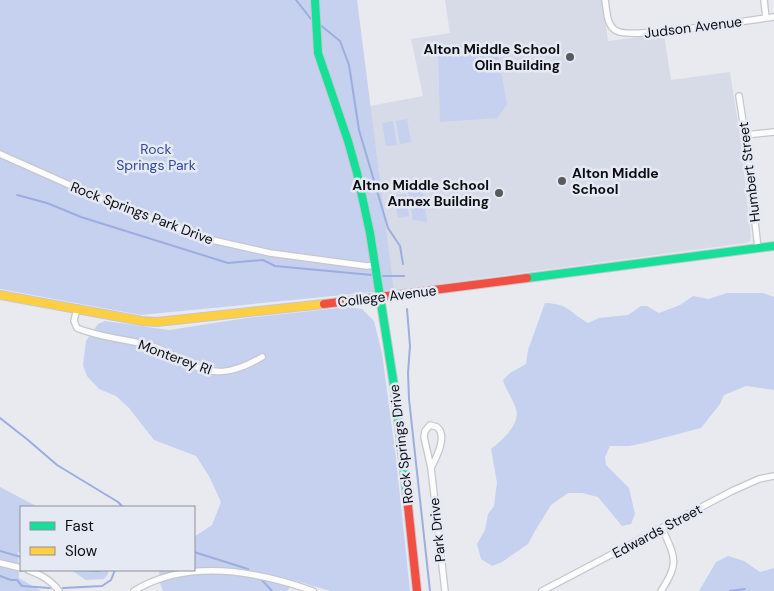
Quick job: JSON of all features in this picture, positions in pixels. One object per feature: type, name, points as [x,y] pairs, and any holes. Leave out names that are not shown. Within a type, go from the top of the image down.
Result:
[{"type":"main road","points":[[315,0],[315,40],[357,173],[376,265],[380,297]]},
{"type":"main road","name":"College Avenue","points":[[0,295],[142,321],[157,322],[380,297],[774,246]]},
{"type":"main road","name":"Rock Springs Drive","points":[[380,297],[396,401],[417,591]]},
{"type":"street","name":"Judson Avenue","points":[[605,0],[609,22],[613,28],[624,34],[648,33],[774,17]]},
{"type":"street","points":[[764,0],[766,18]]},
{"type":"street","name":"Humbert Street","points":[[739,96],[758,248]]},
{"type":"street","points":[[745,136],[774,132]]},
{"type":"street","name":"Rock Springs Park Drive","points":[[1,154],[110,203],[208,239],[239,247],[300,258],[367,266],[376,265]]},
{"type":"street","name":"Monterey Rl","points":[[77,308],[74,321],[77,328],[151,346],[207,370],[230,371],[262,357]]},
{"type":"street","name":"Park Drive","points":[[431,468],[442,441],[442,433],[437,427],[430,425],[425,431],[424,437],[431,468],[445,591]]},
{"type":"street","name":"Edwards Street","points":[[542,591],[752,482],[774,476]]},
{"type":"street","points":[[661,591],[671,577],[674,563],[671,548],[662,528]]},
{"type":"street","points":[[0,563],[20,568]]},
{"type":"street","points":[[31,571],[41,575],[59,591]]},
{"type":"street","points":[[134,591],[154,580],[168,576],[212,571],[232,571],[272,578],[313,591]]},
{"type":"shaded area","name":"Alton Middle School","points":[[445,0],[602,0],[608,41],[664,34],[671,80],[730,72],[740,137],[750,241],[394,290],[370,106],[423,96],[411,39],[450,33]]},
{"type":"green space","name":"Rock Springs Park","points":[[0,0],[357,0],[394,290],[141,315],[0,289]]},
{"type":"green space","points":[[460,45],[497,46],[507,105],[497,118],[440,122],[438,51]]},
{"type":"green space","points":[[407,119],[411,142],[400,144],[396,121]]},
{"type":"green space","points":[[393,121],[397,145],[386,146],[382,123]]},
{"type":"green space","points":[[422,185],[427,222],[413,220],[407,187]]},
{"type":"green space","points":[[406,194],[409,216],[398,218],[394,195]]},
{"type":"green space","points":[[727,293],[763,293],[774,297],[774,390],[746,386],[724,395],[720,404],[701,428],[629,446],[610,446],[605,457],[606,465],[629,488],[635,514],[631,524],[622,526],[598,497],[582,493],[568,493],[551,505],[528,544],[502,562],[492,566],[481,559],[477,544],[485,530],[488,514],[494,506],[497,483],[491,449],[510,431],[514,425],[517,412],[503,380],[510,373],[526,364],[528,350],[545,303],[564,307],[588,323],[599,318],[628,315],[641,306],[647,306],[659,313],[680,305],[693,296],[709,299]]},
{"type":"green space","points":[[348,307],[362,309],[374,321],[382,353],[396,458],[410,591],[330,591],[293,580],[288,591],[163,591],[159,571],[195,571],[195,536],[212,525],[221,502],[209,476],[196,456],[154,440],[129,408],[116,396],[99,389],[87,376],[83,365],[86,341],[98,324],[105,321],[169,330],[247,318]]},
{"type":"green space","points":[[0,487],[36,506],[20,506],[19,578],[41,591],[0,591]]},
{"type":"green space","points":[[728,556],[744,561],[760,572],[774,568],[774,591],[699,591],[716,562]]},
{"type":"green space","points":[[72,571],[108,571],[104,579],[86,580]]},
{"type":"waterway","points":[[296,0],[311,19]]},
{"type":"waterway","points":[[319,24],[340,41],[349,65],[359,130],[388,228],[400,246],[403,264]]},
{"type":"waterway","points":[[17,195],[47,203],[81,217],[228,263],[263,260],[275,266],[372,275]]},
{"type":"waterway","points":[[383,276],[404,276]]},
{"type":"waterway","points":[[407,309],[410,346],[409,399],[430,591]]},
{"type":"waterway","points":[[0,418],[57,465],[122,506]]},
{"type":"waterway","points":[[0,551],[20,557]]},
{"type":"waterway","points":[[195,552],[248,569]]},
{"type":"waterway","points":[[63,588],[102,586],[111,580],[115,571]]},
{"type":"waterway","points":[[0,576],[17,580],[22,586],[50,588]]},
{"type":"waterway","points":[[260,578],[272,591]]},
{"type":"waterway","points":[[730,591],[745,589]]},
{"type":"traffic: fast","points":[[315,0],[318,53],[348,141],[370,233],[395,392],[408,506]]},
{"type":"traffic: fast","points":[[527,278],[774,246]]},
{"type":"traffic: slow","points":[[0,295],[142,321],[157,322],[324,304]]},
{"type":"traffic: jam","points":[[324,304],[527,278]]},
{"type":"traffic: jam","points":[[408,506],[417,591]]},
{"type":"place","name":"Alton Middle School Olin Building","points":[[570,57]]},
{"type":"place","name":"Alton Middle School","points":[[562,181]]},
{"type":"place","name":"Altno Middle School Annex Building","points":[[499,193]]}]
